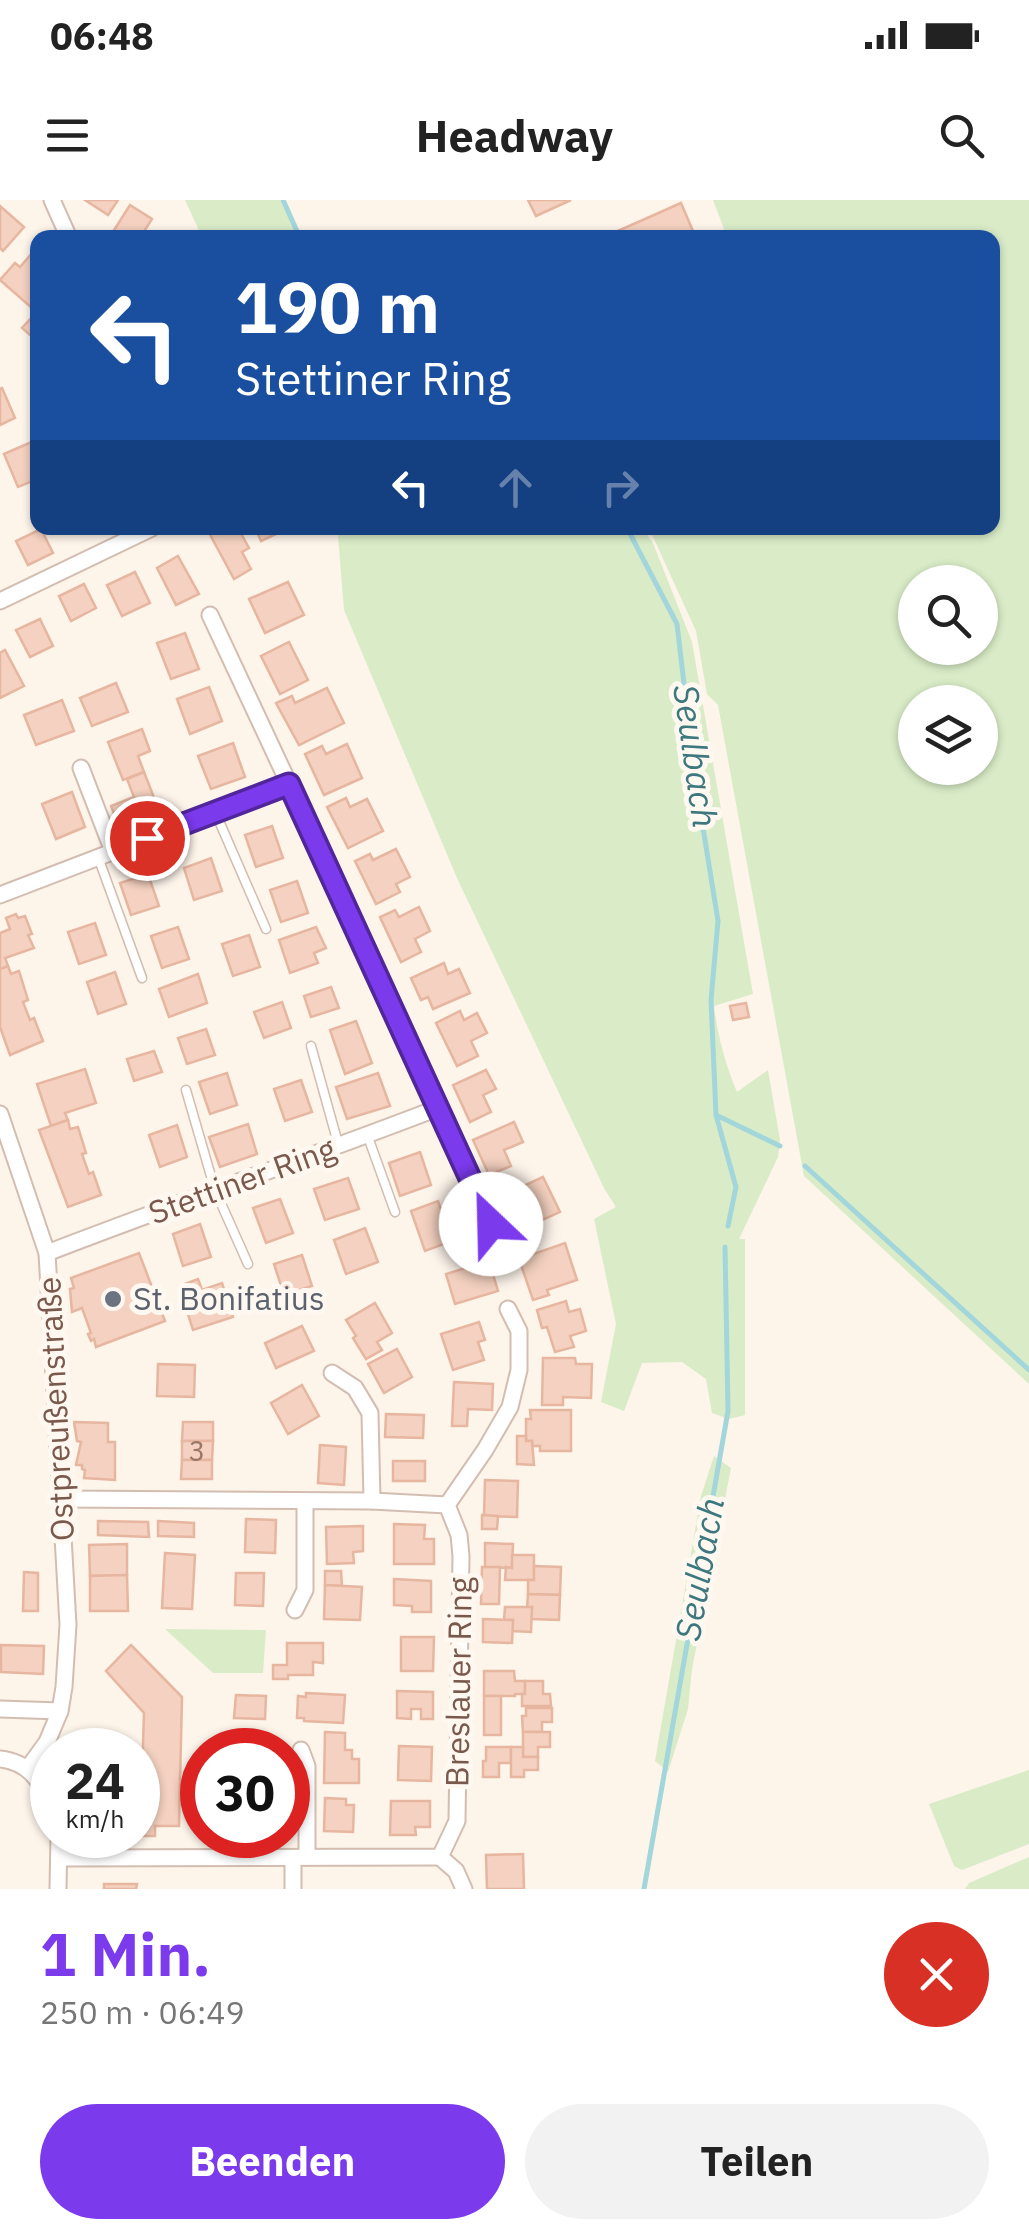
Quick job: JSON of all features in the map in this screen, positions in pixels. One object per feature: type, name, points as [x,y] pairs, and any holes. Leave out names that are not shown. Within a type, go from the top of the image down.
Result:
[{"type":"street","points":[[52,200],[65,230]]},
{"type":"street","points":[[0,601],[137,535]]},
{"type":"street","points":[[210,615],[491,1224]]},
{"type":"street","points":[[81,768],[105,854]]},
{"type":"street","points":[[0,895],[289,784]]},
{"type":"street","name":"Stettiner Ring","points":[[47,1254],[438,1108]]},
{"type":"street","name":"Ostpreußenstraße","points":[[0,1114],[47,1254],[68,1625],[60,1711],[47,1742],[28,1768]]},
{"type":"street","points":[[60,1499],[372,1500],[447,1505],[510,1408],[520,1370],[520,1331],[508,1309]]},
{"type":"street","points":[[332,1372],[355,1388],[370,1414],[372,1500]]},
{"type":"street","points":[[296,1610],[305,1590],[304,1501]]},
{"type":"street","name":"Breslauer Ring","points":[[440,1857],[457,1820],[461,1556],[459,1535],[447,1505]]},
{"type":"street","points":[[0,1709],[60,1711]]},
{"type":"street","points":[[0,1759],[28,1768]]},
{"type":"street","points":[[310,1857],[440,1857],[456,1871],[464,1889]]},
{"type":"street","points":[[58,1889],[60,1858]]},
{"type":"street","points":[[293,1889],[300,1858]]},
{"type":"lane","points":[[216,812],[266,929]]},
{"type":"lane","points":[[105,854],[142,978]]},
{"type":"lane","points":[[310,1046],[338,1147]]},
{"type":"lane","points":[[186,1090],[215,1190],[248,1264]]},
{"type":"lane","points":[[368,1136],[395,1212]]},
{"type":"green space","points":[[185,200],[280,200],[295,230],[199,230]]},
{"type":"green space","points":[[713,200],[1029,200],[1029,1384],[804,1176],[718,705],[707,694],[696,631],[652,535],[1000,535],[1000,230],[724,230]]},
{"type":"green space","points":[[647,535],[653,543],[692,642],[753,994],[714,1006],[720,1039],[737,1092],[768,1070],[780,1140],[778,1157],[739,1239],[745,1239],[745,1415],[729,1419],[712,1413],[706,1379],[682,1362],[642,1363],[624,1411],[601,1402],[616,1324],[594,1219],[616,1207],[457,878],[344,610],[338,536]]},
{"type":"green space","points":[[714,1456],[731,1468],[692,1669],[688,1709],[668,1772],[655,1761],[701,1496]]},
{"type":"green space","points":[[165,1629],[266,1630],[263,1673],[213,1673]]},
{"type":"green space","points":[[1029,1770],[1029,1844],[962,1870],[954,1866],[929,1804]]},
{"type":"green space","points":[[1029,1857],[1029,1889],[965,1889],[969,1883]]},
{"type":"building","points":[[85,200],[118,200],[108,215]]},
{"type":"building","points":[[528,200],[571,200],[536,216]]},
{"type":"building","points":[[681,203],[693,230],[620,230]]},
{"type":"building","points":[[130,205],[152,219],[145,230],[114,230]]},
{"type":"building","points":[[0,206],[24,227],[3,251],[0,248]]},
{"type":"building","points":[[30,255],[30,306],[0,280],[15,263],[20,267]]},
{"type":"building","points":[[0,389],[15,418],[0,425]]},
{"type":"building","points":[[30,443],[30,482],[18,487],[4,454]]},
{"type":"building","points":[[30,534],[44,535],[53,553],[28,565],[16,541]]},
{"type":"building","points":[[210,535],[242,535],[249,548],[242,552],[251,569],[234,579]]},
{"type":"building","points":[[178,556],[199,594],[176,605],[157,568]]},
{"type":"building","points":[[135,572],[150,603],[122,616],[107,585]]},
{"type":"building","points":[[288,582],[304,615],[265,633],[249,599]]},
{"type":"building","points":[[84,584],[96,608],[71,621],[59,596]]},
{"type":"building","points":[[40,619],[53,646],[30,657],[16,630]]},
{"type":"building","points":[[185,633],[199,669],[171,679],[157,643]]},
{"type":"building","points":[[289,642],[308,680],[280,694],[261,656]]},
{"type":"building","points":[[5,650],[24,686],[0,698],[0,653]]},
{"type":"building","points":[[116,683],[128,712],[92,726],[80,698]]},
{"type":"building","points":[[209,687],[222,721],[190,734],[177,699]]},
{"type":"building","points":[[327,688],[344,723],[299,745],[276,703],[292,696],[295,703]]},
{"type":"building","points":[[62,700],[74,731],[36,745],[24,715]]},
{"type":"building","points":[[142,729],[150,751],[138,756],[144,772],[123,780],[108,742]]},
{"type":"building","points":[[233,743],[245,777],[211,789],[198,756]]},
{"type":"building","points":[[347,744],[362,778],[324,795],[305,754],[322,746],[326,754]]},
{"type":"building","points":[[144,772],[160,813],[120,829],[111,806],[134,797],[127,779]]},
{"type":"building","points":[[72,792],[85,827],[56,839],[42,804]]},
{"type":"building","points":[[346,798],[350,807],[367,799],[383,831],[348,848],[327,807]]},
{"type":"building","points":[[272,826],[283,858],[256,867],[245,835]]},
{"type":"building","points":[[396,849],[410,877],[396,884],[400,892],[376,904],[355,861],[370,854],[373,860]]},
{"type":"building","points":[[211,858],[222,891],[194,900],[184,868]]},
{"type":"building","points":[[148,874],[159,906],[131,915],[120,883]]},
{"type":"building","points":[[297,881],[308,913],[281,922],[270,890]]},
{"type":"building","points":[[419,907],[430,931],[415,939],[421,952],[401,962],[380,917],[395,910],[399,917]]},
{"type":"building","points":[[16,914],[18,918],[25,916],[34,948],[5,958],[8,966],[0,969],[0,933],[10,929],[6,918]]},
{"type":"building","points":[[95,923],[106,955],[79,964],[68,932]]},
{"type":"building","points":[[178,927],[189,959],[162,968],[151,936]]},
{"type":"building","points":[[316,927],[326,948],[314,953],[318,963],[290,973],[279,940]]},
{"type":"building","points":[[249,935],[260,967],[233,976],[222,944]]},
{"type":"building","points":[[444,963],[448,974],[459,969],[470,993],[433,1009],[428,997],[421,1000],[411,978]]},
{"type":"building","points":[[8,966],[11,974],[19,971],[28,1000],[23,1002],[43,1041],[10,1055],[0,1027],[0,969]]},
{"type":"building","points":[[115,972],[126,1004],[98,1014],[87,982]]},
{"type":"building","points":[[198,974],[207,1003],[169,1017],[159,989]]},
{"type":"building","points":[[331,987],[339,1008],[311,1017],[304,996]]},
{"type":"building","points":[[282,1002],[291,1028],[264,1038],[254,1012]]},
{"type":"building","points":[[746,1003],[749,1017],[733,1020],[730,1006]]},
{"type":"building","points":[[460,1011],[464,1020],[477,1013],[487,1033],[471,1041],[478,1056],[457,1066],[436,1023]]},
{"type":"building","points":[[356,1021],[372,1063],[345,1074],[330,1030]]},
{"type":"building","points":[[206,1029],[215,1055],[187,1064],[178,1038]]},
{"type":"building","points":[[154,1051],[162,1072],[134,1081],[127,1059]]},
{"type":"building","points":[[85,1069],[96,1103],[65,1113],[68,1120],[51,1126],[37,1084]]},
{"type":"building","points":[[486,1070],[496,1089],[483,1095],[491,1112],[470,1122],[453,1085]]},
{"type":"building","points":[[227,1073],[237,1105],[210,1114],[199,1082]]},
{"type":"building","points":[[378,1073],[390,1106],[347,1119],[336,1087]]},
{"type":"building","points":[[301,1080],[312,1112],[285,1121],[274,1089]]},
{"type":"building","points":[[68,1120],[70,1129],[78,1127],[86,1153],[82,1154],[101,1195],[68,1207],[39,1130]]},
{"type":"building","points":[[514,1122],[523,1142],[504,1150],[511,1166],[489,1175],[473,1140]]},
{"type":"building","points":[[248,1124],[257,1154],[220,1167],[209,1137]]},
{"type":"building","points":[[177,1125],[187,1157],[160,1167],[149,1135]]},
{"type":"building","points":[[420,1152],[431,1185],[400,1196],[389,1163]]},
{"type":"building","points":[[543,1177],[560,1212],[520,1230],[504,1195]]},
{"type":"building","points":[[348,1178],[359,1209],[325,1220],[314,1189]]},
{"type":"building","points":[[280,1199],[293,1233],[266,1243],[253,1208]]},
{"type":"building","points":[[438,1201],[452,1241],[425,1251],[411,1211]]},
{"type":"building","points":[[200,1224],[211,1257],[183,1266],[173,1234]]},
{"type":"building","points":[[365,1228],[378,1262],[346,1274],[334,1240]]},
{"type":"building","points":[[565,1243],[577,1280],[547,1290],[549,1295],[533,1300],[519,1259]]},
{"type":"building","name":"St. Bonifatius","points":[[139,1253],[165,1321],[96,1347],[88,1334],[91,1333],[82,1308],[72,1312],[71,1278]]},
{"type":"building","points":[[302,1255],[312,1286],[284,1295],[274,1264]]},
{"type":"building","points":[[489,1261],[498,1291],[455,1304],[446,1274]]},
{"type":"building","points":[[198,1279],[202,1290],[222,1283],[233,1317],[193,1330],[179,1286]]},
{"type":"building","points":[[566,1301],[569,1312],[580,1309],[586,1331],[570,1336],[574,1347],[555,1352],[537,1310]]},
{"type":"building","points":[[375,1303],[392,1333],[377,1342],[382,1350],[366,1359],[346,1320]]},
{"type":"building","points":[[479,1322],[485,1340],[478,1342],[484,1360],[453,1370],[441,1334]]},
{"type":"building","points":[[302,1326],[314,1351],[276,1368],[265,1343]]},
{"type":"building","points":[[397,1349],[412,1377],[384,1393],[368,1364]]},
{"type":"building","points":[[543,1358],[575,1358],[576,1364],[592,1364],[591,1398],[563,1397],[563,1405],[542,1405]]},
{"type":"building","points":[[158,1364],[195,1365],[194,1397],[157,1396]]},
{"type":"building","points":[[454,1382],[493,1384],[492,1410],[468,1409],[467,1426],[452,1426]]},
{"type":"building","points":[[302,1385],[319,1416],[288,1434],[271,1403]]},
{"type":"building","points":[[530,1410],[571,1410],[571,1451],[540,1451],[540,1446],[526,1441]]},
{"type":"building","points":[[386,1414],[424,1415],[423,1438],[385,1437]]},
{"type":"building","points":[[74,1422],[108,1423],[108,1442],[115,1442],[115,1480],[84,1478],[82,1465],[76,1465],[81,1442],[77,1441]]},
{"type":"building","points":[[183,1422],[213,1422],[213,1441],[182,1441]]},
{"type":"building","points":[[517,1436],[532,1441],[534,1465],[517,1464]]},
{"type":"building","points":[[182,1441],[213,1441],[212,1460],[182,1460]]},
{"type":"building","points":[[320,1445],[346,1447],[344,1485],[318,1483]]},
{"type":"building","points":[[182,1460],[212,1460],[212,1479],[181,1479]]},
{"type":"building","points":[[393,1461],[425,1461],[425,1481],[393,1481]]},
{"type":"building","points":[[485,1480],[518,1481],[517,1517],[484,1516]]},
{"type":"building","points":[[482,1515],[498,1516],[497,1529],[482,1529]]},
{"type":"building","points":[[246,1519],[276,1520],[275,1553],[245,1552]]},
{"type":"building","points":[[98,1521],[148,1522],[149,1537],[98,1535]]},
{"type":"building","points":[[158,1521],[194,1523],[194,1537],[158,1536]]},
{"type":"building","points":[[394,1524],[425,1525],[424,1539],[434,1539],[434,1564],[394,1564]]},
{"type":"building","points":[[363,1526],[363,1551],[353,1552],[354,1563],[327,1564],[326,1527]]},
{"type":"building","points":[[485,1543],[513,1544],[512,1568],[485,1567]]},
{"type":"building","points":[[127,1544],[127,1575],[90,1576],[89,1545]]},
{"type":"building","points":[[165,1553],[195,1555],[192,1609],[162,1608]]},
{"type":"building","points":[[512,1555],[534,1555],[534,1580],[505,1580],[506,1567],[512,1568]]},
{"type":"building","points":[[534,1566],[561,1567],[560,1595],[528,1594]]},
{"type":"building","points":[[482,1567],[500,1567],[499,1604],[481,1604]]},
{"type":"building","points":[[325,1571],[341,1571],[342,1586],[325,1585]]},
{"type":"building","points":[[24,1572],[38,1573],[38,1611],[23,1611]]},
{"type":"building","points":[[236,1573],[264,1573],[263,1606],[235,1605]]},
{"type":"building","points":[[127,1575],[128,1611],[90,1611],[90,1576]]},
{"type":"building","points":[[394,1579],[431,1581],[431,1612],[412,1612],[412,1606],[394,1605]]},
{"type":"building","points":[[325,1585],[362,1587],[360,1620],[324,1619]]},
{"type":"building","points":[[528,1594],[560,1595],[559,1620],[531,1619]]},
{"type":"building","points":[[505,1607],[532,1607],[531,1632],[512,1631],[513,1620],[504,1620]]},
{"type":"building","points":[[483,1619],[513,1620],[512,1643],[483,1642]]},
{"type":"building","points":[[401,1637],[434,1637],[433,1671],[401,1671]]},
{"type":"building","points":[[287,1643],[323,1643],[323,1663],[313,1662],[313,1675],[273,1679],[273,1665],[287,1665]]},
{"type":"building","points":[[1,1645],[44,1646],[43,1674],[1,1672]]},
{"type":"building","points":[[131,1645],[182,1697],[179,1826],[160,1826],[160,1728],[144,1728],[144,1713],[106,1671]]},
{"type":"building","points":[[484,1671],[514,1671],[515,1681],[525,1681],[525,1694],[484,1696]]},
{"type":"building","points":[[525,1681],[543,1681],[543,1694],[550,1694],[551,1706],[522,1706]]},
{"type":"building","points":[[397,1691],[433,1692],[433,1719],[421,1719],[421,1709],[411,1709],[411,1719],[397,1718]]},
{"type":"building","points":[[306,1693],[345,1695],[343,1723],[297,1718],[298,1696],[306,1697]]},
{"type":"building","points":[[236,1695],[266,1696],[265,1719],[234,1718]]},
{"type":"building","points":[[484,1696],[501,1696],[501,1735],[484,1735]]},
{"type":"building","points":[[526,1708],[552,1708],[552,1722],[542,1722],[542,1732],[523,1732]]},
{"type":"building","points":[[325,1732],[345,1733],[345,1750],[352,1750],[352,1759],[359,1759],[359,1783],[324,1783]]},
{"type":"building","points":[[523,1732],[550,1732],[550,1747],[538,1747],[538,1757],[523,1757]]},
{"type":"building","points":[[399,1746],[432,1747],[431,1781],[398,1780]]},
{"type":"building","points":[[486,1747],[511,1747],[511,1763],[499,1763],[499,1777],[483,1777]]},
{"type":"building","points":[[511,1747],[523,1747],[523,1757],[538,1757],[538,1770],[524,1770],[524,1777],[511,1777]]},
{"type":"building","points":[[325,1798],[346,1799],[346,1805],[354,1805],[353,1832],[324,1831]]},
{"type":"building","points":[[391,1801],[430,1801],[430,1827],[415,1827],[416,1835],[390,1835]]},
{"type":"building","points":[[523,1854],[524,1889],[487,1889],[486,1855]]},
{"type":"building","points":[[104,1884],[137,1884],[136,1889],[104,1889]]},
{"type":"waterway","name":"Seulbach","points":[[283,200],[296,230]]},
{"type":"waterway","name":"Seulbach","points":[[631,535],[677,624],[695,778],[718,921],[711,1000],[716,1115],[736,1187],[728,1226]]},
{"type":"waterway","name":"Seulbach","points":[[716,1115],[780,1146]]},
{"type":"waterway","name":"Seulbach","points":[[805,1166],[1029,1370]]},
{"type":"waterway","name":"Seulbach","points":[[644,1889],[728,1411],[725,1247]]},
{"type":"place","name":"St. Bonifatius","points":[[113,1299]]},
{"type":"route","points":[[147,838],[289,784],[491,1224]]}]
